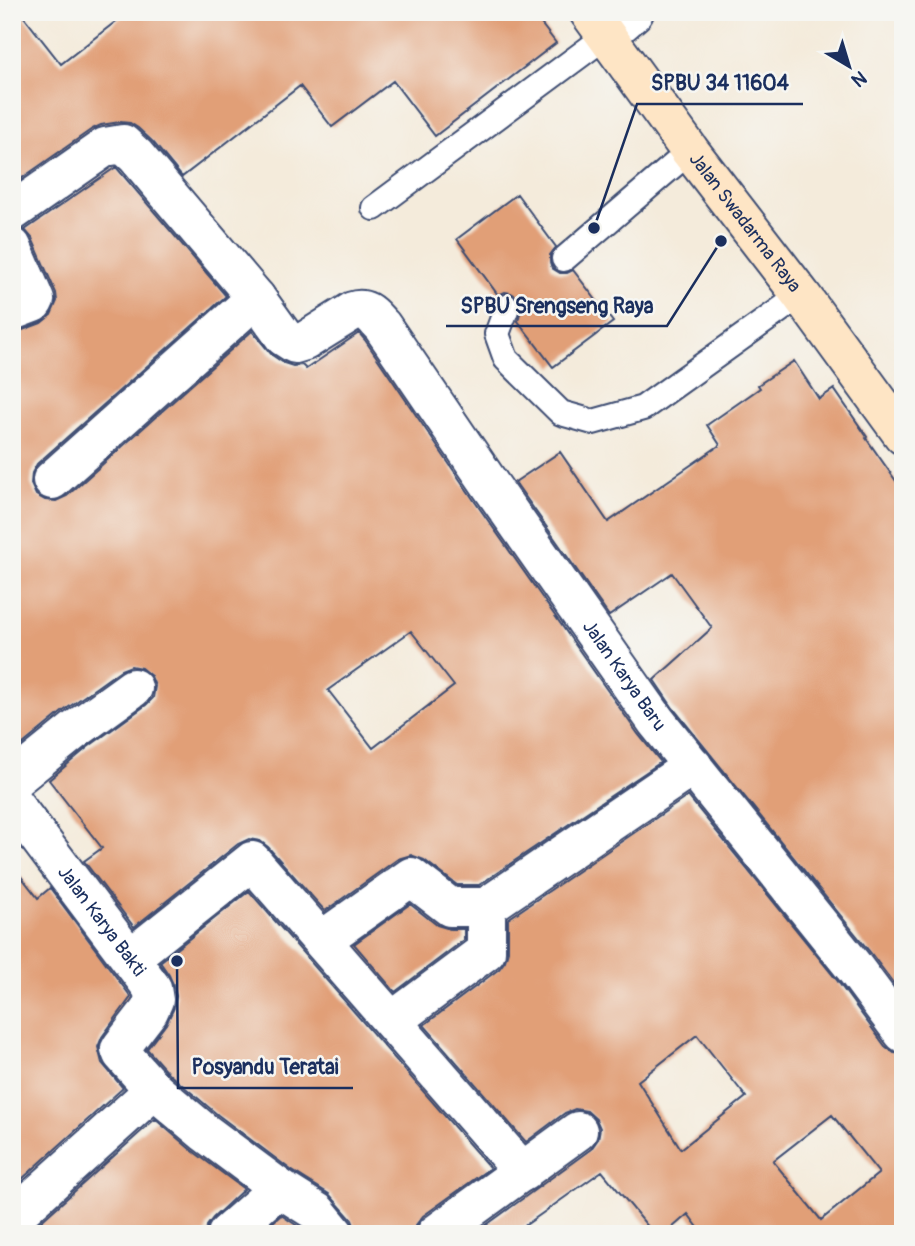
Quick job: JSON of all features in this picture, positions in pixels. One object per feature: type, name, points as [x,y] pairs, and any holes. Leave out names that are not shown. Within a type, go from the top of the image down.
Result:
[{"type":"main road","name":"Jalan Swadarma Raya","points":[[610,20],[690,151],[801,295],[903,435]]},
{"type":"street","points":[[12,212],[105,147],[123,144],[256,298],[52,480]]},
{"type":"street","points":[[12,247],[35,300],[12,311]]},
{"type":"street","name":"Jalan Karya Baru","points":[[256,298],[284,337],[295,344],[360,309],[368,311],[383,326],[491,486],[656,721],[853,966],[903,1033]]},
{"type":"street","points":[[12,781],[133,688]]},
{"type":"street","points":[[321,940],[411,877],[450,907],[486,907],[693,766]]},
{"type":"street","name":"Jalan Karya Bakti","points":[[12,802],[152,988],[154,1000],[120,1049],[122,1054],[154,1090],[204,1132],[279,1188],[317,1212],[335,1234]]},
{"type":"street","points":[[130,958],[252,861],[523,1172]]},
{"type":"street","points":[[391,1021],[486,951],[486,907]]},
{"type":"street","points":[[12,1218],[154,1090]]},
{"type":"street","points":[[436,1234],[578,1131]]},
{"type":"street","points":[[227,1234],[279,1188]]},
{"type":"lane","points":[[374,208],[610,20]]},
{"type":"lane","points":[[564,259],[690,151]]},
{"type":"lane","points":[[507,307],[497,334],[506,359],[561,413],[593,422],[643,408],[801,295]]},
{"type":"building","points":[[12,12],[20,12],[61,64],[128,12],[532,12],[556,43],[435,136],[393,81],[332,127],[300,86],[182,177],[138,128],[130,123],[120,122],[92,129],[12,185]]},
{"type":"building","points":[[116,167],[226,296],[37,464],[32,473],[31,484],[36,495],[45,500],[56,501],[67,496],[252,331],[272,355],[284,363],[302,365],[306,369],[359,333],[638,734],[661,762],[479,885],[457,885],[424,860],[411,855],[398,859],[325,911],[268,847],[260,841],[249,839],[238,844],[134,927],[84,861],[102,848],[49,780],[153,698],[155,686],[151,676],[141,668],[131,666],[121,670],[62,712],[12,753],[12,332],[41,323],[51,315],[57,301],[32,238],[25,230]],"holes":[[[411,631],[454,686],[373,748],[328,690]]]},
{"type":"building","points":[[517,194],[556,247],[550,255],[552,268],[560,273],[573,270],[613,322],[553,367],[518,321],[522,305],[519,298],[505,292],[498,295],[457,239]]},
{"type":"building","points":[[794,361],[819,399],[834,389],[903,491],[903,996],[673,708],[654,680],[712,628],[672,573],[609,616],[515,482],[560,452],[608,522],[720,445],[707,425]]},
{"type":"building","points":[[688,796],[836,979],[885,1046],[894,1053],[903,1054],[903,1234],[703,1234],[688,1214],[665,1234],[654,1234],[602,1171],[513,1234],[474,1234],[591,1149],[598,1139],[600,1128],[596,1119],[587,1111],[575,1109],[565,1113],[526,1142],[424,1025],[499,969],[508,951],[508,919]],"holes":[[[697,1035],[746,1097],[681,1149],[638,1081]],[[832,1115],[879,1173],[821,1220],[773,1161]]]},
{"type":"building","points":[[12,865],[38,898],[50,888],[131,997],[102,1037],[98,1047],[102,1063],[123,1088],[12,1188]]},
{"type":"building","points":[[249,891],[490,1168],[423,1216],[416,1225],[415,1234],[356,1234],[352,1220],[329,1194],[291,1170],[218,1115],[169,1074],[147,1049],[166,1024],[174,1008],[176,996],[169,975],[160,962]]},
{"type":"building","points":[[410,904],[437,925],[464,929],[464,940],[395,992],[354,944]]},
{"type":"building","points":[[155,1119],[244,1189],[213,1218],[207,1226],[206,1234],[27,1234]]},
{"type":"building","points":[[281,1215],[302,1229],[307,1234],[260,1234]]},
{"type":"place","name":"SPBU 34 11604","points":[[594,228]]},
{"type":"place","name":"SPBU Srengseng Raya","points":[[721,241]]},
{"type":"place","name":"Posyandu Teratai","points":[[177,961]]}]
